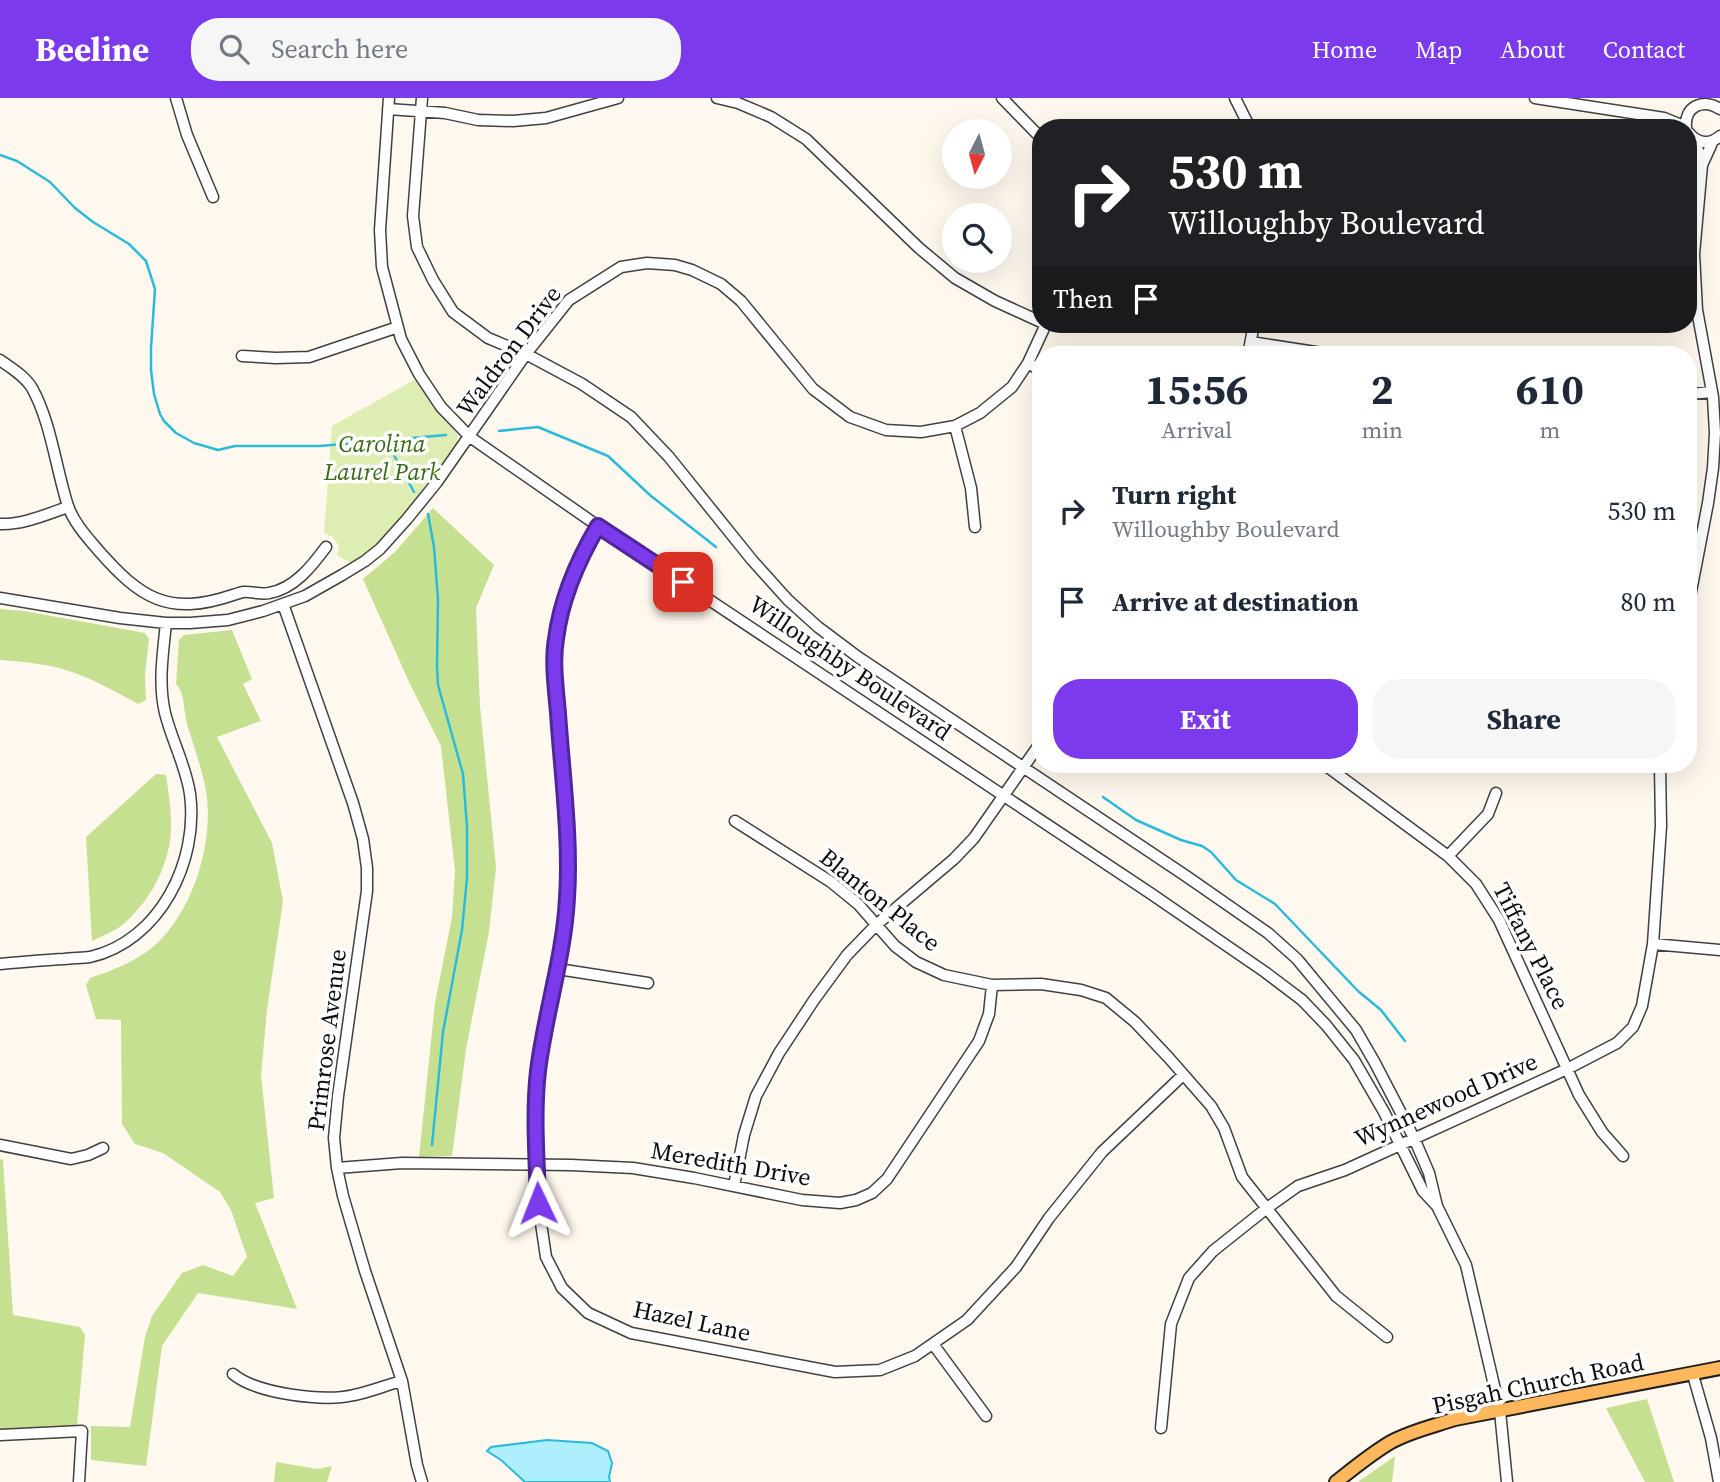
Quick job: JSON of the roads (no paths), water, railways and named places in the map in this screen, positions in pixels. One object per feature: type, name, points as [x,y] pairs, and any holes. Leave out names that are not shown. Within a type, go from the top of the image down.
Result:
[{"type":"main road","name":"Pisgah Church Road","points":[[1336,1482],[1392,1442],[1455,1419],[1720,1368]]},
{"type":"street","points":[[176,98],[187,135],[213,197]]},
{"type":"street","name":"Willoughby Boulevard","points":[[422,98],[412,216],[417,247],[453,312],[488,338],[582,384],[631,417],[669,457],[788,600],[818,627],[877,670],[1268,933],[1297,959],[1356,1030],[1414,1139],[1429,1174],[1437,1206],[1466,1265],[1500,1411],[1507,1482]]},
{"type":"street","points":[[389,103],[478,120],[513,121],[547,118],[618,98]]},
{"type":"street","points":[[717,98],[738,103],[771,117],[806,139],[919,248],[955,278],[995,301],[1032,318]]},
{"type":"street","points":[[1002,98],[1032,129]]},
{"type":"street","points":[[1235,98],[1246,119]]},
{"type":"street","points":[[1535,98],[1664,118],[1689,112],[1701,101],[1720,109]]},
{"type":"street","points":[[1715,98],[1720,109]]},
{"type":"street","name":"Willoughby Boulevard","points":[[389,103],[380,230],[382,267],[401,339],[419,374],[442,407],[470,437],[598,526],[1254,964],[1302,1000],[1354,1060],[1384,1112],[1423,1191],[1437,1206]]},
{"type":"street","points":[[1687,119],[1689,112]]},
{"type":"street","points":[[1697,138],[1704,142],[1717,138]]},
{"type":"street","points":[[1697,205],[1702,165],[1717,138]]},
{"type":"street","points":[[1697,150],[1702,165]]},
{"type":"street","name":"Waldron Drive","points":[[0,598],[166,623],[229,620],[305,596],[365,561],[380,549],[437,482],[526,355],[569,300],[621,267],[646,263],[675,265],[720,284],[741,301],[813,389],[850,417],[886,430],[921,432],[955,426],[980,413],[1012,387],[1032,353]]},
{"type":"street","points":[[1697,310],[1712,392],[1715,433],[1709,503],[1697,562]]},
{"type":"street","points":[[242,356],[309,357],[398,327]]},
{"type":"street","points":[[1250,346],[1252,333]]},
{"type":"street","points":[[1251,342],[1277,346]]},
{"type":"street","points":[[0,360],[31,387],[74,519],[121,576],[142,593],[166,602],[190,605],[242,592],[270,593],[290,585],[312,566],[326,547]]},
{"type":"street","points":[[1028,363],[1032,365]]},
{"type":"street","points":[[1697,393],[1712,392]]},
{"type":"street","points":[[955,426],[971,488],[975,527]]},
{"type":"street","points":[[0,524],[37,517],[68,507]]},
{"type":"street","name":"Hazel Lane","points":[[598,526],[585,547],[564,600],[555,641],[568,879],[558,969],[538,1071],[535,1113],[538,1203],[546,1257],[562,1287],[588,1313],[631,1333],[835,1372],[880,1370],[915,1356],[967,1320],[1016,1267],[1049,1218],[1102,1152],[1183,1075]]},
{"type":"street","name":"Primrose Avenue","points":[[283,604],[353,803],[363,839],[367,891],[334,1138],[343,1196],[402,1381],[422,1482]]},
{"type":"street","points":[[0,964],[90,957],[124,943],[145,928],[164,905],[177,880],[187,848],[192,814],[183,763],[165,713],[161,680],[166,623]]},
{"type":"street","points":[[734,1186],[744,1135],[756,1096],[779,1053],[814,1000],[847,955],[876,925],[954,859],[974,838],[1032,756]]},
{"type":"street","name":"Tiffany Place","points":[[1336,773],[1448,856],[1476,884],[1499,920],[1579,1095],[1602,1132],[1623,1156]]},
{"type":"street","name":"Wynnewood Drive","points":[[1161,1428],[1171,1324],[1189,1278],[1213,1251],[1298,1186],[1345,1170],[1567,1069],[1617,1043],[1633,1027],[1642,1006],[1653,944],[1661,826],[1660,773]]},
{"type":"street","points":[[1448,856],[1488,814],[1496,793]]},
{"type":"street","name":"Blanton Place","points":[[735,821],[831,882],[858,904],[895,946],[916,962],[944,975],[992,985],[1041,984],[1081,990],[1106,998],[1135,1022],[1211,1106],[1224,1128],[1242,1177],[1336,1296],[1387,1337]]},
{"type":"street","points":[[1653,944],[1720,950]]},
{"type":"street","points":[[558,969],[648,983]]},
{"type":"street","name":"Meredith Drive","points":[[337,1168],[402,1163],[633,1168],[802,1200],[840,1203],[856,1200],[872,1193],[887,1179],[979,1041],[989,1014],[992,985]]},
{"type":"street","points":[[0,1145],[71,1159],[103,1148]]},
{"type":"street","points":[[933,1344],[986,1416]]},
{"type":"street","points":[[233,1374],[243,1382],[265,1390],[324,1398],[354,1395],[402,1381]]},
{"type":"street","points":[[1693,1375],[1716,1438],[1719,1482]]},
{"type":"street","points":[[0,1435],[82,1431],[79,1482]]},
{"type":"water","points":[[547,1440],[592,1443],[608,1451],[612,1463],[610,1482],[525,1482],[487,1451],[491,1447]]},
{"type":"waterway","points":[[0,155],[17,161],[50,182],[75,208],[129,244],[146,261],[155,289],[151,348],[154,394],[160,414],[176,433],[194,443],[218,450],[235,446],[320,446],[446,435]]},
{"type":"waterway","points":[[499,431],[538,427],[608,456],[651,496],[716,547]]},
{"type":"waterway","points":[[389,440],[414,492]]},
{"type":"waterway","points":[[428,514],[434,547],[438,599],[438,685],[463,774],[467,827],[467,878],[462,930],[443,1032],[432,1145]]},
{"type":"waterway","points":[[1103,797],[1136,820],[1211,852],[1236,880],[1275,904],[1358,991],[1381,1010],[1405,1041]]},
{"type":"park label","name":"Carolina Laurel Park","points":[[382,458]]}]
